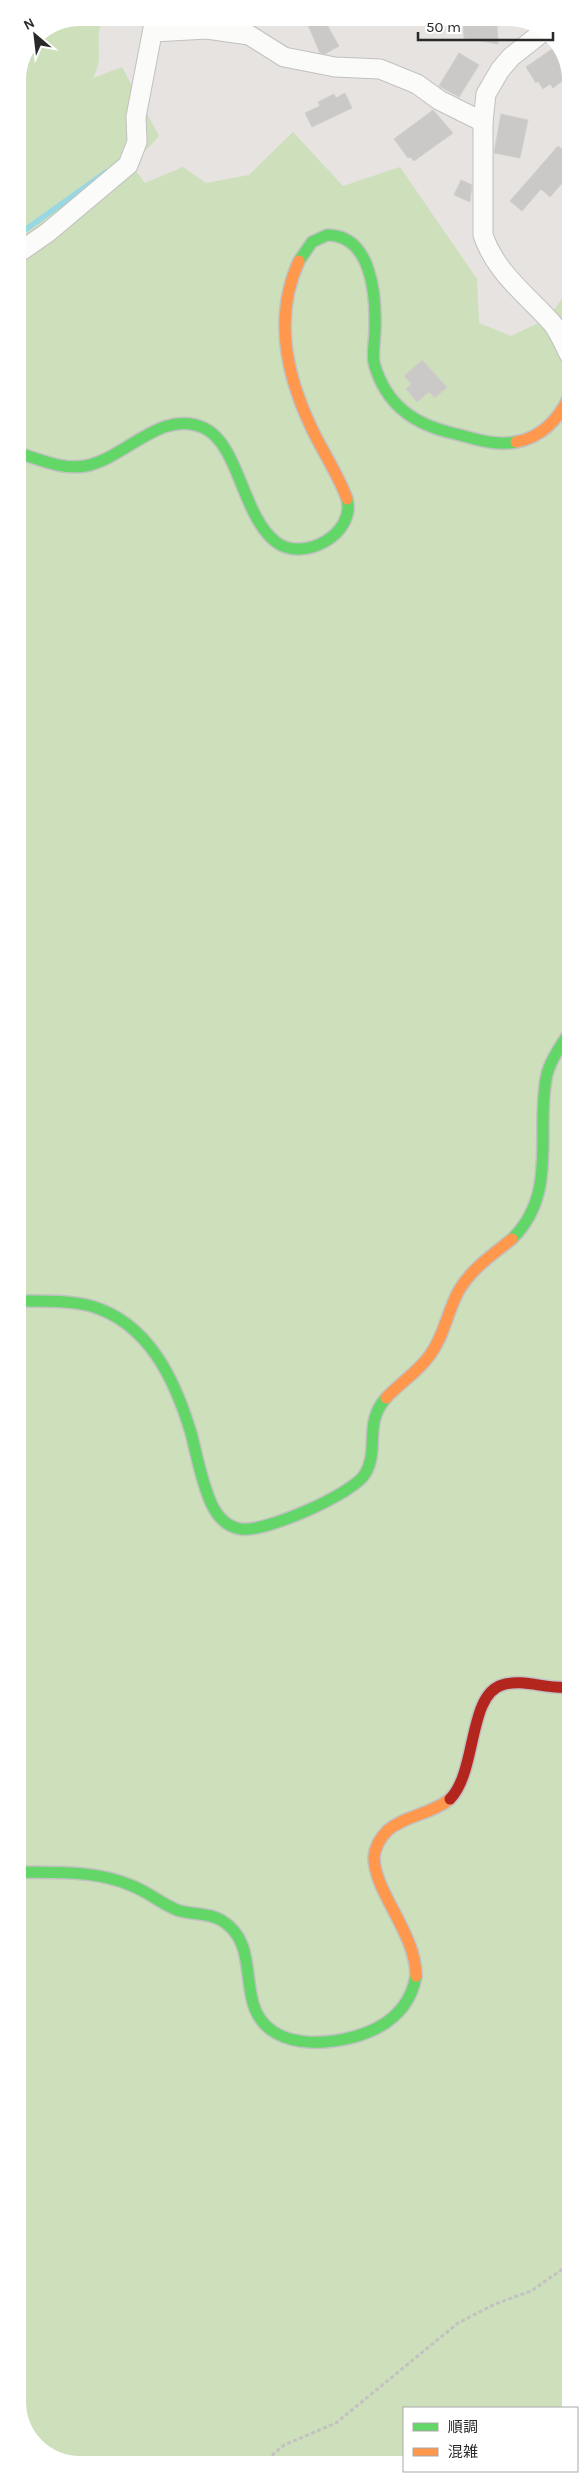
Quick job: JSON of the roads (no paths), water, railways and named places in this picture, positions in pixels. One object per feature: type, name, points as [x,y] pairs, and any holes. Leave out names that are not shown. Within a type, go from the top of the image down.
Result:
[{"type":"street","points":[[26,247],[47,233],[128,165],[137,142],[136,117],[154,26]]},
{"type":"street","points":[[167,26],[249,35],[284,57],[335,67],[380,69],[417,84],[439,100],[483,122]]},
{"type":"street","points":[[538,35],[511,57],[500,70],[486,94],[483,122],[483,235],[488,251],[501,271],[553,325],[562,340]]},
{"type":"street","points":[[26,454],[66,466],[85,466],[108,458],[171,425],[189,423],[205,427],[220,439],[255,516],[276,543],[304,549],[330,538],[342,525],[349,509],[344,492],[294,393],[287,364],[285,343],[288,300],[295,269],[304,251],[317,238],[328,234],[343,238],[355,247],[367,267],[375,300],[373,361],[395,401],[419,423],[474,440],[508,443],[527,441],[557,421],[562,411]]},
{"type":"street","points":[[26,1301],[72,1303],[101,1310],[128,1326],[158,1356],[173,1380],[193,1439],[208,1496],[218,1516],[231,1527],[246,1531],[258,1529],[352,1489],[366,1473],[372,1457],[372,1432],[375,1414],[385,1397],[431,1355],[455,1296],[474,1270],[514,1239],[529,1219],[539,1194],[543,1164],[546,1076],[562,1046]]},
{"type":"street","points":[[26,1872],[94,1875],[129,1884],[178,1911],[204,1914],[224,1921],[240,1936],[247,1956],[255,2009],[265,2026],[288,2038],[332,2042],[374,2030],[394,2018],[407,2003],[414,1986],[416,1965],[376,1870],[375,1852],[381,1838],[392,1828],[443,1805],[456,1794],[466,1776],[480,1706],[491,1690],[502,1684],[562,1687]]},
{"type":"waterway","points":[[26,229],[106,172]]}]
